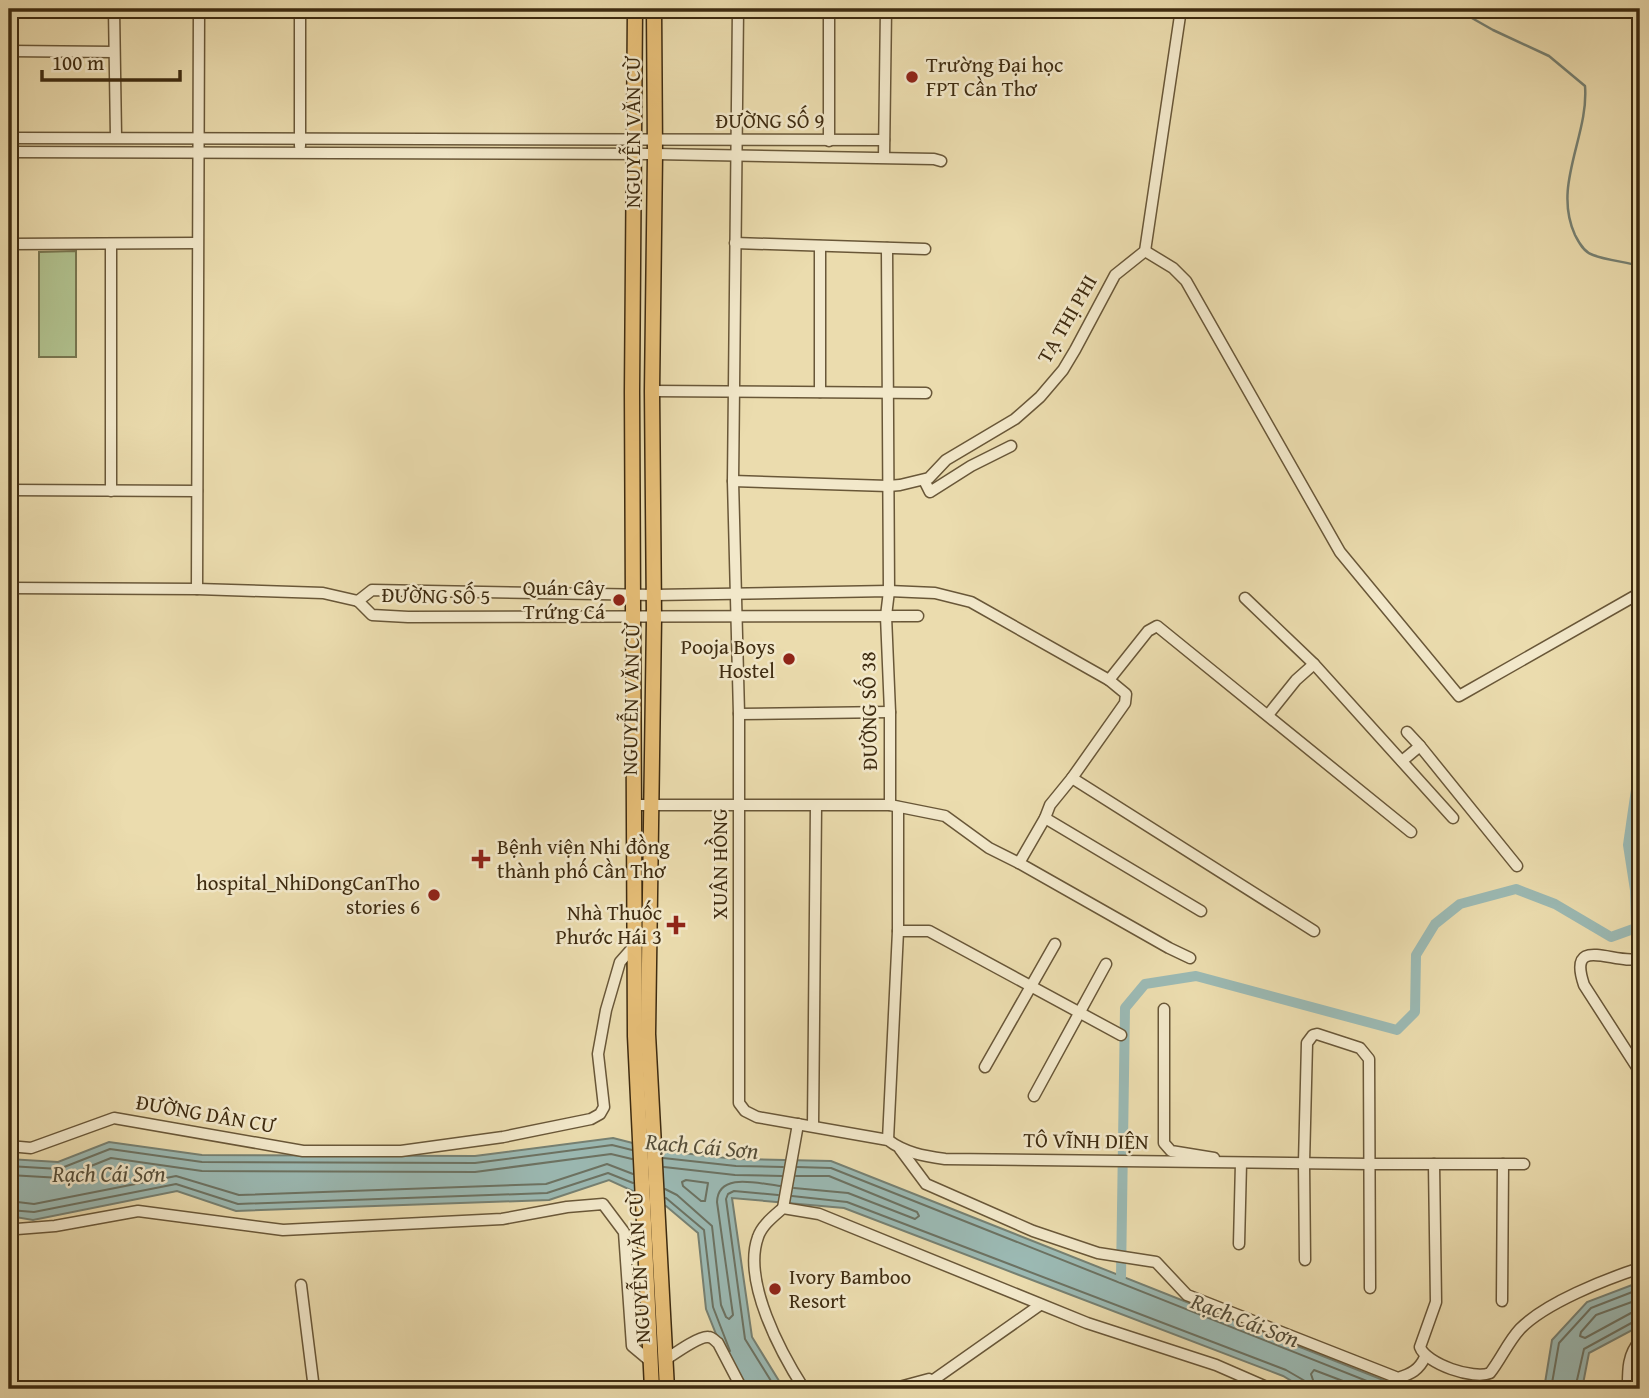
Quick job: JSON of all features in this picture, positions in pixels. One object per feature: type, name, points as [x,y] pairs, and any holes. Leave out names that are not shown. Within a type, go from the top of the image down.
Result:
[{"type":"main road","name":"NGUYỄN VĂN CỪ","points":[[635,9],[632,391],[635,945],[664,1328],[652,1389]]},
{"type":"main road","name":"NGUYỄN VĂN CỪ","points":[[654,9],[654,595],[641,1035],[648,1330],[667,1389]]},
{"type":"main road","points":[[632,391],[652,391]]},
{"type":"street","points":[[114,9],[116,137]]},
{"type":"street","points":[[197,589],[199,9]]},
{"type":"street","points":[[299,9],[300,152]]},
{"type":"street","name":"XUÂN HỒNG","points":[[738,9],[733,481],[739,714],[739,1103],[744,1111]]},
{"type":"street","points":[[828,141],[829,9]]},
{"type":"street","points":[[884,157],[886,9]]},
{"type":"street","points":[[1181,9],[1145,251],[1173,268],[1186,281],[1340,552],[1459,696],[1640,593]]},
{"type":"street","points":[[9,51],[114,52]]},
{"type":"street","points":[[9,138],[300,139],[634,147]]},
{"type":"street","name":"ĐƯỜNG SỐ 9","points":[[655,147],[735,140],[884,140]]},
{"type":"street","points":[[9,152],[197,154],[655,147],[735,155],[884,157],[941,161]]},
{"type":"street","points":[[9,244],[197,243]]},
{"type":"street","points":[[735,243],[925,249]]},
{"type":"street","points":[[111,244],[111,491]]},
{"type":"street","points":[[820,246],[820,393]]},
{"type":"street","name":"ĐƯỜNG SỐ 38","points":[[887,248],[889,591],[886,616],[898,931],[888,1140]]},
{"type":"street","name":"TẠ THỊ PHI","points":[[924,480],[946,460],[1015,419],[1041,397],[1063,370],[1115,275],[1145,251]]},
{"type":"street","points":[[652,391],[926,393]]},
{"type":"street","points":[[733,481],[888,486],[924,480],[930,492],[971,466],[1011,446]]},
{"type":"street","points":[[9,490],[197,491]]},
{"type":"street","points":[[9,588],[323,593],[358,601]]},
{"type":"street","name":"ĐƯỜNG SỐ 5","points":[[918,616],[735,615],[653,618],[372,615],[358,601],[372,590],[654,595],[889,591],[935,593],[971,603],[1109,680]]},
{"type":"street","points":[[1245,598],[1314,664],[1453,818]]},
{"type":"street","points":[[1019,863],[1050,805],[1127,698],[1123,691],[1109,680],[1148,631],[1157,626],[1411,832]]},
{"type":"street","points":[[1268,715],[1296,680],[1314,664]]},
{"type":"street","points":[[739,714],[890,712]]},
{"type":"street","points":[[1407,732],[1517,866]]},
{"type":"street","points":[[1402,761],[1420,746]]},
{"type":"street","points":[[1072,778],[1314,931]]},
{"type":"street","points":[[634,805],[894,806],[945,816],[989,848],[1190,958]]},
{"type":"street","points":[[813,1126],[816,806]]},
{"type":"street","points":[[1045,818],[1201,911]]},
{"type":"street","points":[[898,931],[929,931],[1121,1035]]},
{"type":"street","points":[[985,1067],[1055,944]]},
{"type":"street","name":"ĐƯỜNG DÂN CƯ","points":[[9,1146],[32,1148],[114,1118],[303,1151],[401,1151],[503,1137],[591,1119],[600,1114],[604,1107],[598,1054],[606,1010],[620,962],[635,945]]},
{"type":"street","points":[[1640,958],[1621,960],[1597,954],[1589,955],[1581,962],[1579,970],[1584,985],[1640,1072]]},
{"type":"street","points":[[1034,1096],[1106,964]]},
{"type":"street","points":[[1164,1009],[1164,1143],[1171,1151],[1212,1157],[1218,1163]]},
{"type":"street","points":[[1305,1260],[1307,1043],[1312,1035],[1317,1034],[1357,1047],[1368,1056],[1370,1288]]},
{"type":"street","name":"TÔ VĨNH DIỆN","points":[[744,1111],[757,1117],[888,1140],[900,1149],[945,1159],[1524,1164]]},
{"type":"street","points":[[798,1124],[784,1202],[758,1236],[754,1262],[772,1331],[785,1359],[804,1389]]},
{"type":"street","points":[[900,1149],[926,1184],[1033,1231],[1101,1253],[1156,1262],[1187,1295],[1398,1378],[1412,1374],[1425,1357]]},
{"type":"street","points":[[1239,1244],[1241,1163]]},
{"type":"street","points":[[1434,1164],[1436,1302],[1420,1348],[1425,1357],[1469,1375],[1482,1377],[1490,1373],[1521,1328],[1538,1314],[1577,1293],[1640,1268]]},
{"type":"street","points":[[1502,1301],[1503,1164]]},
{"type":"street","points":[[784,1202],[1040,1305],[1233,1370],[1271,1389]]},
{"type":"street","points":[[9,1227],[17,1229],[55,1226],[138,1211],[283,1230],[502,1219],[567,1207],[603,1204],[624,1232],[632,1346],[657,1360],[707,1336],[713,1338],[742,1389]]},
{"type":"street","points":[[301,1286],[314,1389]]},
{"type":"street","points":[[920,1389],[1040,1305]]},
{"type":"street","points":[[1628,1389],[1630,1360],[1640,1341]]},
{"type":"street","points":[[898,1389],[939,1377]]},
{"type":"street","points":[[930,1389],[939,1377]]},
{"type":"green space","points":[[76,251],[76,357],[39,357],[39,252]]},
{"type":"water","name":"Rạch Cái Sơn","points":[[613,1138],[664,1151],[736,1159],[831,1161],[1406,1389],[1305,1389],[1283,1376],[844,1208],[732,1198],[752,1337],[784,1389],[738,1389],[706,1309],[698,1233],[666,1206],[609,1180],[549,1200],[236,1211],[177,1191],[33,1220],[9,1216],[9,1159],[58,1162],[109,1142],[202,1155],[475,1156]]},
{"type":"water","points":[[1640,1282],[1640,1326],[1589,1353],[1582,1389],[1544,1389],[1552,1340],[1587,1302]]},
{"type":"waterway","points":[[1456,9],[1549,56],[1585,86],[1582,123],[1569,179],[1569,216],[1575,235],[1587,252],[1640,266]]},
{"type":"waterway","points":[[1640,680],[1640,687]]},
{"type":"waterway","points":[[1121,1277],[1125,1008],[1145,984],[1196,976],[1397,1030],[1415,1012],[1416,955],[1435,924],[1460,904],[1516,889],[1555,904],[1611,937],[1636,928],[1635,890],[1628,845],[1640,762]]},
{"type":"place","name":"Trường Đại học FPT Cần Thơ","points":[[912,77]]},
{"type":"place","name":"Quán Cây Trứng Cá","points":[[619,600]]},
{"type":"place","name":"Pooja Boys Hostel","points":[[789,659]]},
{"type":"place","name":"Bệnh viện Nhi đồng thành phố Cần Thơ","points":[[481,859]]},
{"type":"place","name":"hospital_NhiDongCanTho stories 6","points":[[434,895]]},
{"type":"place","name":"Nhà Thuốc Phước Hái 3","points":[[676,925]]},
{"type":"place","name":"Ivory Bamboo Resort","points":[[775,1289]]}]
